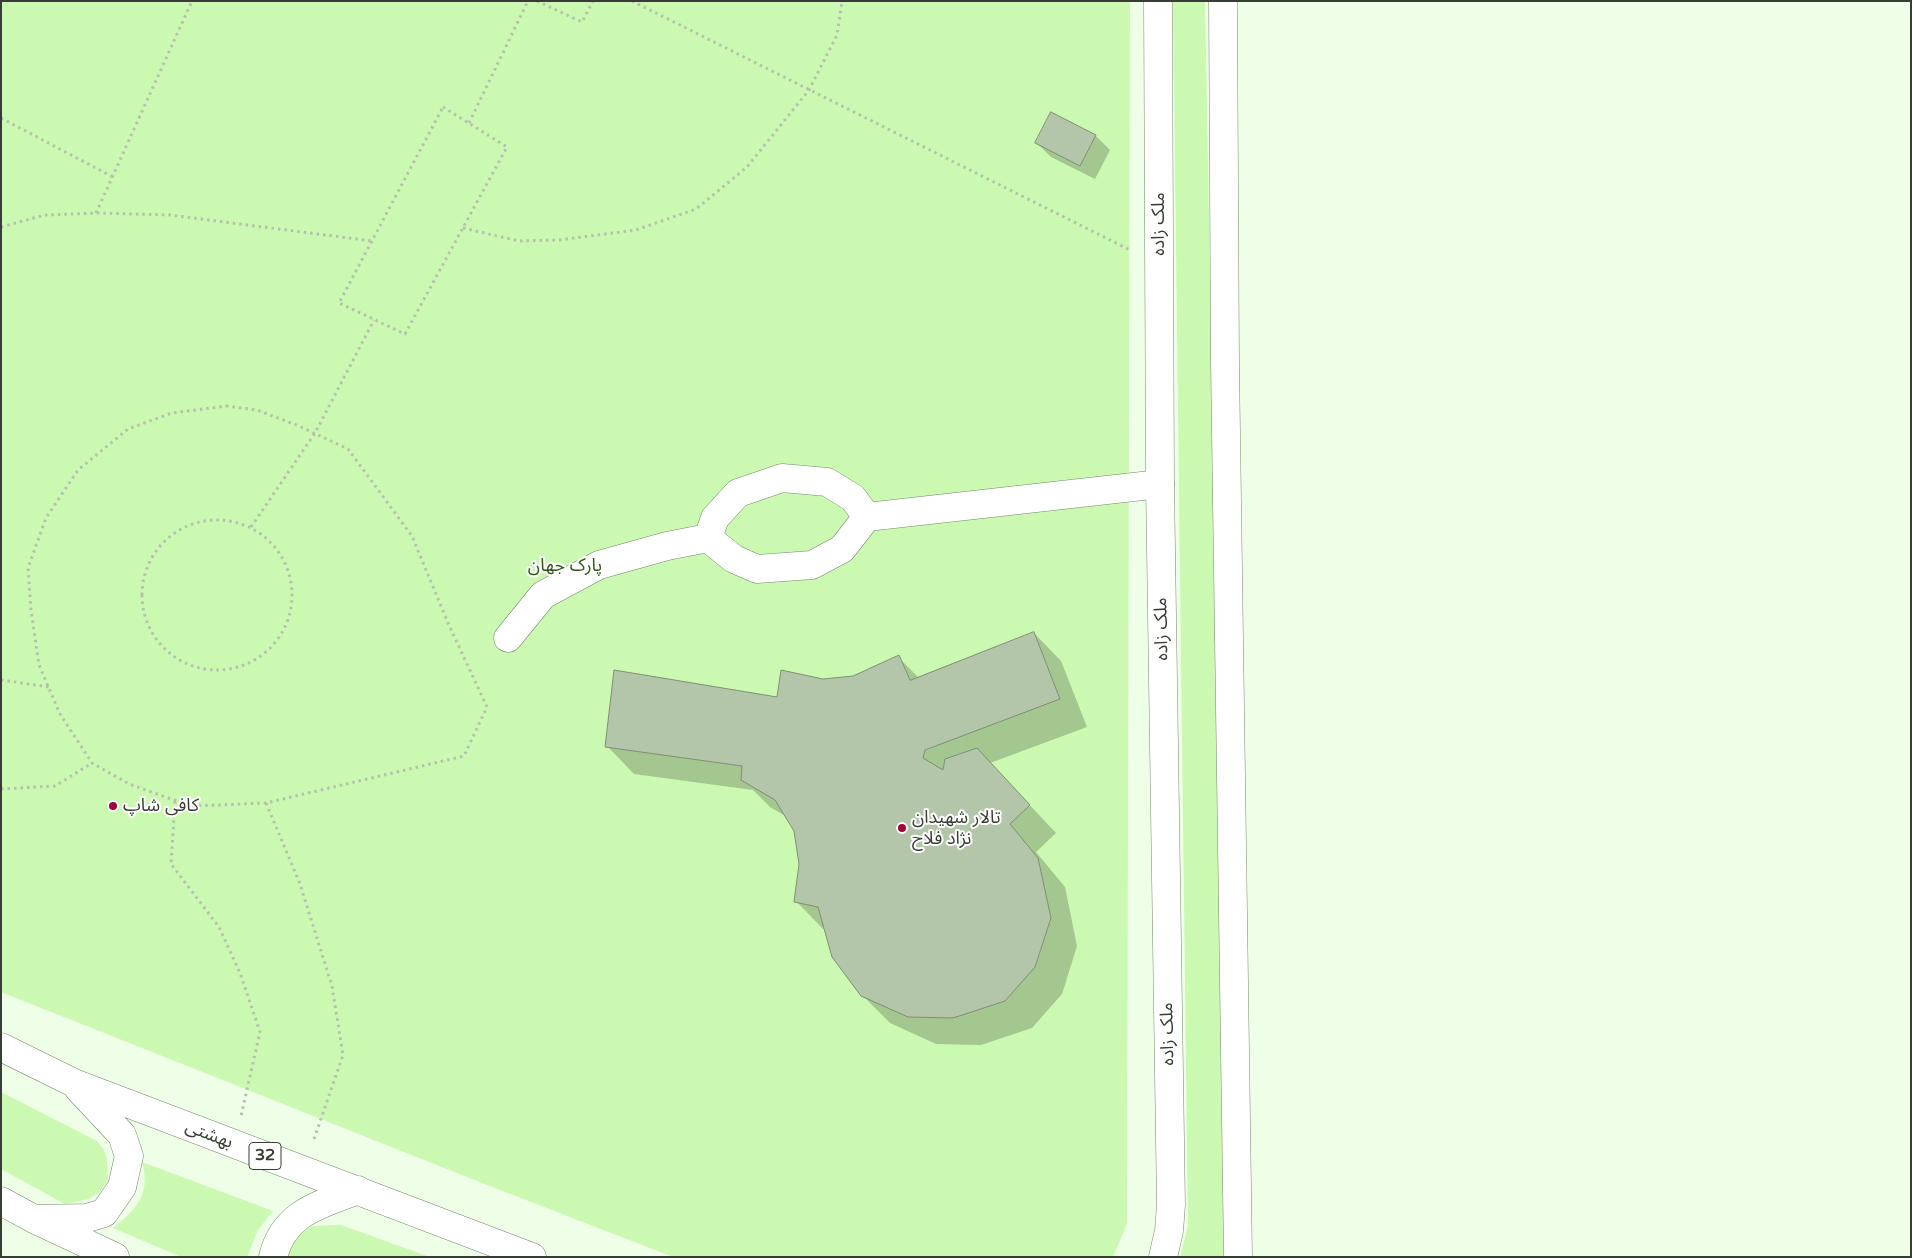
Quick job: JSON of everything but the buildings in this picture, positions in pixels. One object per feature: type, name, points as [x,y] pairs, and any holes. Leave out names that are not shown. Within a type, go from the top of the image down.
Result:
[{"type":"main road","name":"ملک زاده","points":[[1158,1],[1160,484],[1170,1205],[1169,1231],[1163,1257]]},
{"type":"main road","points":[[1223,1],[1225,354],[1238,1257]]},
{"type":"main road","points":[[708,538],[715,518],[738,493],[782,478],[827,482],[853,498],[867,517]]},
{"type":"main road","points":[[708,538],[734,559],[758,569],[812,565],[842,549],[867,517],[1160,484]]},
{"type":"main road","points":[[508,638],[543,594],[599,565],[668,546],[708,538]]},
{"type":"main road","name":"بهشتى","points":[[1,1047],[74,1084],[532,1257]]},
{"type":"main road","points":[[34,1219],[86,1218],[104,1213],[122,1187],[129,1156],[122,1135],[74,1084]]},
{"type":"main road","points":[[273,1257],[276,1246],[292,1221],[302,1213],[358,1190]]},
{"type":"main road","points":[[1,1201],[34,1219],[115,1257]]},
{"type":"path","points":[[96,213],[192,1]]},
{"type":"path","points":[[470,123],[528,1]]},
{"type":"path","points":[[537,1],[582,22],[593,1]]},
{"type":"path","points":[[632,1],[1159,265]]},
{"type":"path","points":[[463,228],[519,241],[559,240],[636,230],[696,209],[747,167],[809,90],[837,35],[842,1]]},
{"type":"path","points":[[443,107],[507,147],[463,228],[405,334],[340,303],[443,107]]},
{"type":"path","points":[[1,118],[113,177]]},
{"type":"path","points":[[1,227],[45,215],[96,213],[170,215],[372,241]]},
{"type":"path","points":[[252,527],[315,433],[374,320]]},
{"type":"path","points":[[226,406],[257,410],[299,426],[348,449],[412,536],[448,623],[487,707],[464,756],[266,803],[191,806],[129,784],[92,763],[60,714],[49,687],[39,665],[31,610],[28,568],[46,518],[78,470],[128,429],[172,413],[226,406]]},
{"type":"path","points":[[218,518],[252,527],[278,548],[292,579],[292,613],[277,644],[250,664],[216,672],[183,664],[157,642],[142,612],[142,577],[158,547],[185,526],[218,518]]},
{"type":"path","points":[[1,680],[49,687]]},
{"type":"path","points":[[1,789],[56,786],[92,763]]},
{"type":"path","points":[[175,800],[171,864],[218,927],[240,973],[260,1032],[234,1145]]},
{"type":"path","points":[[266,803],[300,884],[332,986],[343,1055],[302,1170]]},
{"type":"green space","name":"پارک جهان","points":[[1,1],[1130,1],[1127,1224],[1113,1257],[673,1257],[1,992]]},
{"type":"green space","points":[[1173,1],[1205,1],[1227,1199],[1223,1257],[1180,1257],[1188,1226]]},
{"type":"green space","points":[[1,1092],[97,1141],[104,1150],[107,1159],[108,1180],[100,1192],[89,1199],[65,1204],[1,1169]]},
{"type":"green space","points":[[142,1162],[273,1211],[258,1230],[247,1257],[181,1257],[113,1228],[129,1214],[140,1200],[145,1183]]},
{"type":"green space","points":[[341,1225],[430,1257],[286,1257],[294,1239],[312,1226]]},
{"type":"place","name":"کافی شاپ","points":[[113,806]]},
{"type":"place","name":"تالار شهیدان نژاد فلاح","points":[[902,828]]}]
